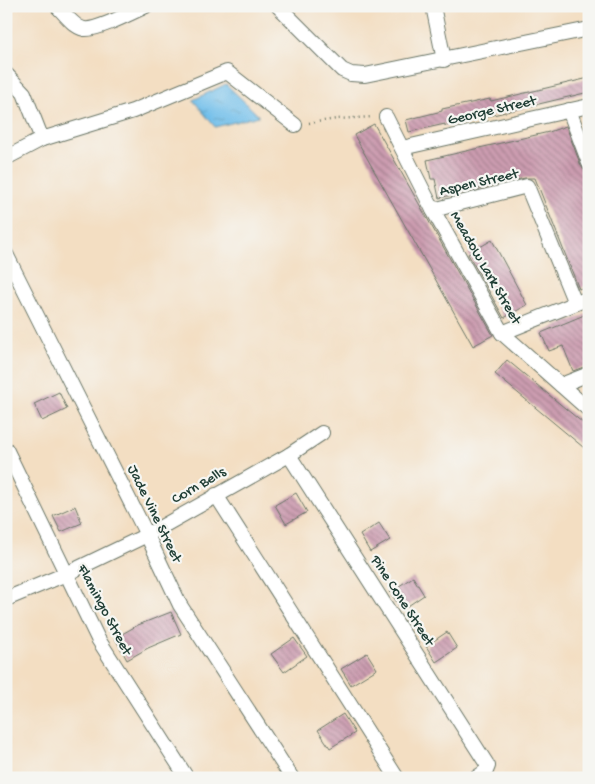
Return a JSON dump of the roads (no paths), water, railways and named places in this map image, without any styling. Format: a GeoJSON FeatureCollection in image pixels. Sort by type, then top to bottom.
{"type":"FeatureCollection","features":[{"type":"Feature","properties":{"kind":"street"},"geometry":{"type":"LineString","coordinates":[[57,6],[74,24],[83,29],[94,28],[146,6]]}},
{"type":"Feature","properties":{"kind":"street"},"geometry":{"type":"LineString","coordinates":[[278,6],[342,70],[351,74],[365,74],[444,60],[589,29]]}},
{"type":"Feature","properties":{"kind":"street"},"geometry":{"type":"LineString","coordinates":[[433,6],[444,60]]}},
{"type":"Feature","properties":{"kind":"street"},"geometry":{"type":"LineString","coordinates":[[6,158],[42,139],[133,111],[227,72],[295,125]]}},
{"type":"Feature","properties":{"kind":"street"},"geometry":{"type":"LineString","coordinates":[[6,74],[24,93],[42,139]]}},
{"type":"Feature","properties":{"kind":"street","name":"George Street"},"geometry":{"type":"LineString","coordinates":[[402,148],[589,106]]}},
{"type":"Feature","properties":{"kind":"street"},"geometry":{"type":"LineString","coordinates":[[569,110],[589,163]]}},
{"type":"Feature","properties":{"kind":"street","name":"Meadow Lark Street"},"geometry":{"type":"LineString","coordinates":[[386,117],[433,210],[502,333],[589,410]]}},
{"type":"Feature","properties":{"kind":"street","name":"Aspen Street"},"geometry":{"type":"LineString","coordinates":[[433,210],[527,186],[575,303]]}},
{"type":"Feature","properties":{"kind":"street","name":"Jade Vine Street"},"geometry":{"type":"LineString","coordinates":[[6,254],[148,535],[180,606],[292,778]]}},
{"type":"Feature","properties":{"kind":"street"},"geometry":{"type":"LineString","coordinates":[[502,333],[589,298]]}},
{"type":"Feature","properties":{"kind":"street"},"geometry":{"type":"LineString","coordinates":[[561,385],[589,374]]}},
{"type":"Feature","properties":{"kind":"street","name":"Corn Bells"},"geometry":{"type":"LineString","coordinates":[[6,598],[66,574],[148,535],[289,455],[322,433]]}},
{"type":"Feature","properties":{"kind":"street","name":"Flamingo Street"},"geometry":{"type":"LineString","coordinates":[[6,449],[98,639],[187,778]]}},
{"type":"Feature","properties":{"kind":"street","name":"Pine Cone Street"},"geometry":{"type":"LineString","coordinates":[[289,455],[488,766],[486,771],[476,778]]}},
{"type":"Feature","properties":{"kind":"street"},"geometry":{"type":"LineString","coordinates":[[216,495],[397,778]]}},
{"type":"Feature","properties":{"kind":"water"},"geometry":{"type":"Polygon","coordinates":[[[226,84],[259,116],[215,127],[193,100],[226,84]]]}}]}
